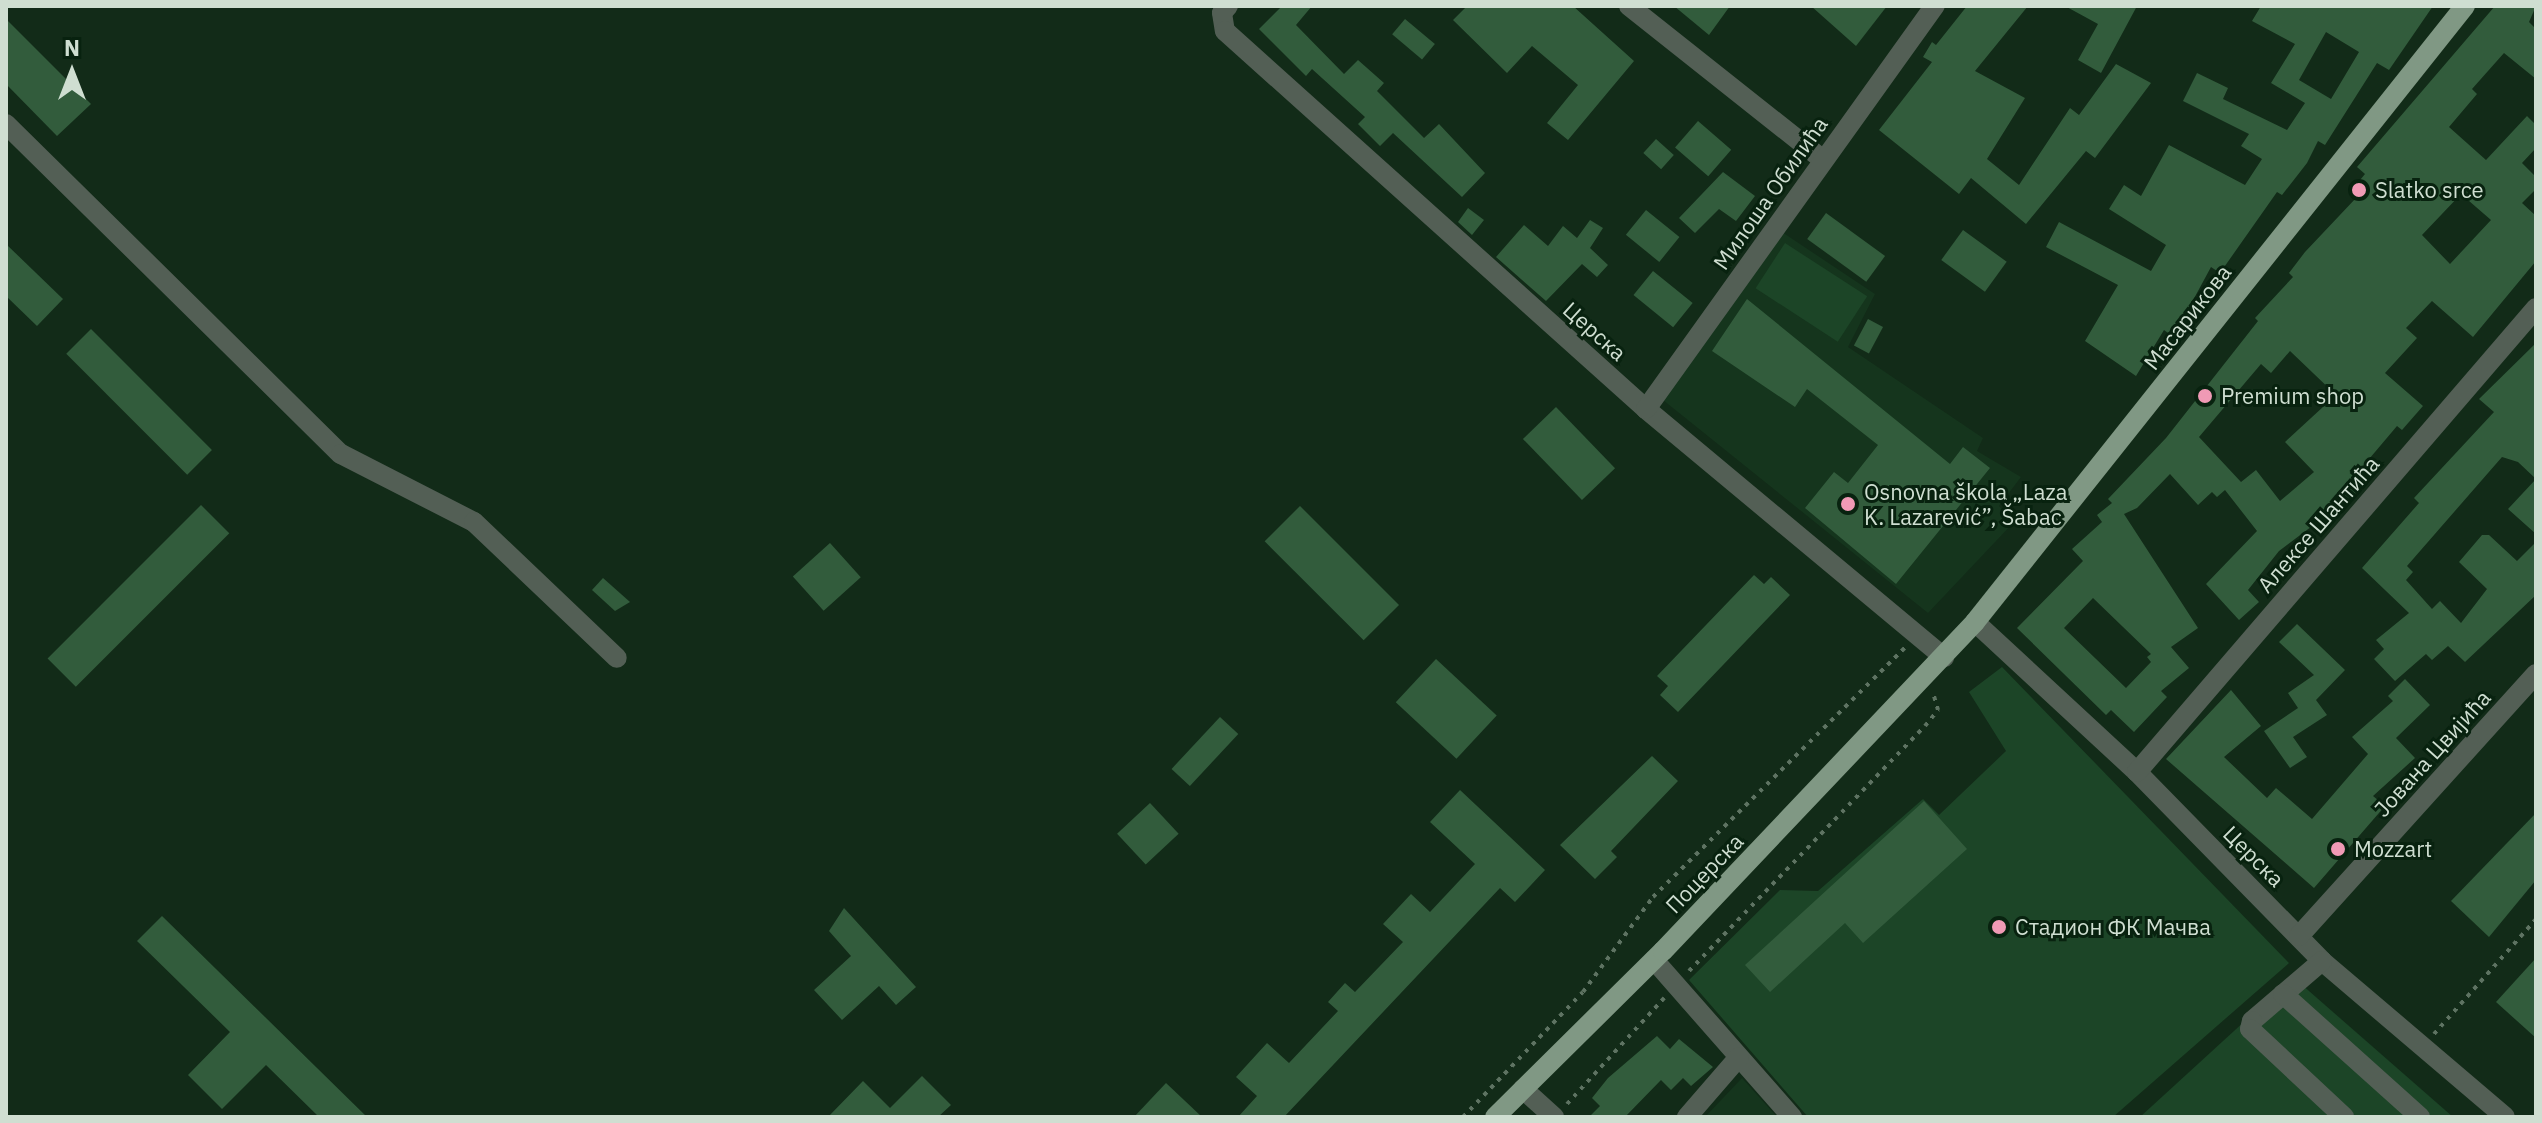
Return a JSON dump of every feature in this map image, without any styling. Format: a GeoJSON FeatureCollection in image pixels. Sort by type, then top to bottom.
{"type":"FeatureCollection","features":[{"type":"Feature","properties":{"kind":"main road","name":"Масарикова"},"geometry":{"type":"LineString","coordinates":[[1944,657],[2465,6]]}},
{"type":"Feature","properties":{"kind":"main road","name":"Поцерска"},"geometry":{"type":"LineString","coordinates":[[1495,1117],[1654,960],[1944,657]]}},
{"type":"Feature","properties":{"kind":"street","name":"Церска"},"geometry":{"type":"LineString","coordinates":[[1228,6],[1222,13],[1225,31],[1646,409],[1944,657]]}},
{"type":"Feature","properties":{"kind":"street"},"geometry":{"type":"LineString","coordinates":[[1629,6],[1822,159]]}},
{"type":"Feature","properties":{"kind":"street","name":"Милоша Обилића"},"geometry":{"type":"LineString","coordinates":[[1646,409],[1822,159],[1935,6]]}},
{"type":"Feature","properties":{"kind":"street"},"geometry":{"type":"LineString","coordinates":[[6,124],[341,454],[474,522],[617,658]]}},
{"type":"Feature","properties":{"kind":"street","name":"Алексе Шантића"},"geometry":{"type":"LineString","coordinates":[[2137,772],[2536,308]]}},
{"type":"Feature","properties":{"kind":"street","name":"Церска"},"geometry":{"type":"LineString","coordinates":[[1975,622],[2137,772],[2322,961],[2505,1117]]}},
{"type":"Feature","properties":{"kind":"street","name":"Јована Цвијића"},"geometry":{"type":"LineString","coordinates":[[2299,936],[2536,674]]}},
{"type":"Feature","properties":{"kind":"street"},"geometry":{"type":"LineString","coordinates":[[1654,960],[1792,1117]]}},
{"type":"Feature","properties":{"kind":"street"},"geometry":{"type":"LineString","coordinates":[[2322,961],[2252,1021],[2250,1029],[2344,1117]]}},
{"type":"Feature","properties":{"kind":"street"},"geometry":{"type":"LineString","coordinates":[[2283,994],[2420,1117]]}},
{"type":"Feature","properties":{"kind":"street"},"geometry":{"type":"LineString","coordinates":[[1687,1117],[1739,1057]]}},
{"type":"Feature","properties":{"kind":"street"},"geometry":{"type":"LineString","coordinates":[[1523,1089],[1557,1114]]}},
{"type":"Feature","properties":{"kind":"path"},"geometry":{"type":"LineString","coordinates":[[1463,1117],[1583,992],[1653,897],[1918,636]]}},
{"type":"Feature","properties":{"kind":"path"},"geometry":{"type":"LineString","coordinates":[[1557,1114],[1676,985],[1925,726],[1938,702],[1920,682]]}},
{"type":"Feature","properties":{"kind":"path"},"geometry":{"type":"LineString","coordinates":[[2423,1047],[2536,919]]}},
{"type":"Feature","properties":{"kind":"shaded area"},"geometry":{"type":"Polygon","coordinates":[[[1779,230],[1875,294],[1848,347],[1983,438],[1977,451],[2021,477],[1999,506],[2014,522],[1928,613],[1663,400],[1779,230]]]}},
{"type":"Feature","properties":{"kind":"shaded area"},"geometry":{"type":"Polygon","coordinates":[[[1785,243],[1867,296],[1838,342],[1756,288],[1785,243]]]}},
{"type":"Feature","properties":{"kind":"shaded area","name":"Стадион ФК Мачва"},"geometry":{"type":"Polygon","coordinates":[[[2002,667],[2289,963],[2113,1117],[1808,1117],[1689,980],[1780,890],[1818,891],[1923,799],[1939,815],[2006,751],[1969,692],[2002,667]]]}},
{"type":"Feature","properties":{"kind":"shaded area"},"geometry":{"type":"Polygon","coordinates":[[[2293,977],[2453,1117],[2140,1117],[2293,977]]]}},
{"type":"Feature","properties":{"kind":"shaded area"},"geometry":{"type":"Polygon","coordinates":[[[1742,1078],[1777,1117],[1705,1117],[1742,1078]]]}},
{"type":"Feature","properties":{"kind":"building"},"geometry":{"type":"Polygon","coordinates":[[[1282,6],[1312,6],[1296,25],[1344,74],[1358,60],[1384,83],[1377,91],[1424,138],[1439,124],[1485,173],[1462,197],[1393,133],[1380,146],[1358,124],[1365,117],[1312,69],[1306,76],[1259,29],[1282,6]]]}},
{"type":"Feature","properties":{"kind":"building"},"geometry":{"type":"Polygon","coordinates":[[[1467,6],[1573,6],[1634,61],[1568,140],[1547,123],[1578,85],[1532,46],[1507,73],[1453,20],[1467,6]]]}},
{"type":"Feature","properties":{"kind":"building"},"geometry":{"type":"Polygon","coordinates":[[[1674,6],[1730,6],[1709,35],[1674,6]]]}},
{"type":"Feature","properties":{"kind":"building"},"geometry":{"type":"Polygon","coordinates":[[[1811,6],[1887,6],[1856,46],[1811,6]]]}},
{"type":"Feature","properties":{"kind":"building"},"geometry":{"type":"Polygon","coordinates":[[[1967,6],[2028,6],[1975,71],[2025,98],[1987,159],[2019,185],[2070,108],[2079,115],[2116,64],[2151,83],[2095,158],[2086,151],[2026,224],[1971,178],[1959,194],[1879,130],[1932,62],[1923,57],[1932,42],[1936,45],[1967,6]]]}},
{"type":"Feature","properties":{"kind":"building"},"geometry":{"type":"Polygon","coordinates":[[[2065,6],[2137,6],[2101,73],[2078,60],[2098,24],[2065,6]]]}},
{"type":"Feature","properties":{"kind":"building"},"geometry":{"type":"Polygon","coordinates":[[[2261,6],[2433,6],[2389,70],[2377,63],[2325,145],[2318,141],[2307,163],[2282,195],[2277,192],[2220,273],[2211,267],[2191,304],[2168,333],[2164,330],[2136,376],[2085,341],[2118,285],[2046,247],[2059,222],[2151,271],[2166,245],[2109,209],[2124,185],[2141,196],[2169,145],[2245,185],[2262,159],[2241,146],[2249,134],[2183,101],[2197,73],[2228,88],[2223,99],[2287,130],[2305,103],[2271,83],[2295,44],[2252,21],[2261,6]],[[2326,32],[2299,80],[2331,99],[2359,52],[2326,32]]]}},
{"type":"Feature","properties":{"kind":"building"},"geometry":{"type":"Polygon","coordinates":[[[2495,6],[2536,6],[2529,22],[2536,29],[2536,79],[2504,53],[2472,89],[2477,94],[2449,127],[2486,160],[2527,116],[2536,125],[2536,148],[2522,163],[2536,177],[2536,189],[2522,203],[2536,216],[2536,261],[2473,337],[2432,301],[2406,328],[2417,338],[2385,373],[2423,406],[2402,430],[2397,426],[2364,465],[2374,474],[2356,493],[2279,551],[2248,590],[2259,602],[2239,620],[2206,584],[2257,531],[2225,490],[2217,497],[2212,492],[2198,505],[2170,474],[2137,508],[2124,514],[2198,628],[2171,647],[2189,668],[2161,691],[2167,697],[2134,732],[2111,710],[2106,715],[2017,628],[2083,561],[2072,549],[2102,522],[2097,515],[2112,503],[2108,499],[2166,438],[2258,321],[2255,318],[2293,277],[2289,273],[2305,252],[2356,198],[2350,192],[2365,174],[2357,167],[2495,6]],[[2461,194],[2422,235],[2450,264],[2491,220],[2461,194]],[[2290,351],[2271,373],[2261,364],[2199,437],[2241,482],[2256,470],[2280,501],[2314,472],[2285,442],[2336,395],[2290,351]],[[2093,598],[2064,628],[2126,688],[2151,662],[2147,657],[2151,654],[2093,598]]]}},
{"type":"Feature","properties":{"kind":"building"},"geometry":{"type":"Polygon","coordinates":[[[6,19],[91,104],[57,136],[6,84],[6,19]]]}},
{"type":"Feature","properties":{"kind":"building"},"geometry":{"type":"Polygon","coordinates":[[[1405,19],[1435,44],[1422,59],[1392,34],[1405,19]]]}},
{"type":"Feature","properties":{"kind":"building"},"geometry":{"type":"Polygon","coordinates":[[[1698,121],[1731,150],[1708,176],[1675,147],[1698,121]]]}},
{"type":"Feature","properties":{"kind":"building"},"geometry":{"type":"Polygon","coordinates":[[[1656,139],[1674,155],[1661,169],[1643,153],[1656,139]]]}},
{"type":"Feature","properties":{"kind":"building"},"geometry":{"type":"Polygon","coordinates":[[[1723,172],[1755,196],[1736,221],[1719,209],[1695,233],[1679,218],[1723,172]]]}},
{"type":"Feature","properties":{"kind":"building"},"geometry":{"type":"Polygon","coordinates":[[[1468,208],[1484,220],[1472,235],[1458,222],[1468,208]]]}},
{"type":"Feature","properties":{"kind":"building"},"geometry":{"type":"Polygon","coordinates":[[[1646,210],[1679,237],[1659,262],[1626,235],[1646,210]]]}},
{"type":"Feature","properties":{"kind":"building"},"geometry":{"type":"Polygon","coordinates":[[[1826,213],[1885,256],[1866,282],[1807,239],[1826,213]]]}},
{"type":"Feature","properties":{"kind":"building"},"geometry":{"type":"Polygon","coordinates":[[[1590,220],[1603,228],[1590,248],[1608,265],[1597,277],[1582,264],[1546,301],[1496,257],[1524,225],[1548,246],[1563,226],[1577,238],[1590,220]]]}},
{"type":"Feature","properties":{"kind":"building"},"geometry":{"type":"Polygon","coordinates":[[[1963,230],[2007,262],[1985,292],[1941,260],[1963,230]]]}},
{"type":"Feature","properties":{"kind":"building"},"geometry":{"type":"Polygon","coordinates":[[[6,244],[63,299],[37,326],[6,296],[6,244]]]}},
{"type":"Feature","properties":{"kind":"building"},"geometry":{"type":"Polygon","coordinates":[[[1653,271],[1693,303],[1673,327],[1633,295],[1653,271]]]}},
{"type":"Feature","properties":{"kind":"building"},"geometry":{"type":"Polygon","coordinates":[[[1747,299],[1950,464],[1963,447],[1990,468],[1896,584],[1805,508],[1834,472],[1848,483],[1878,445],[1807,389],[1795,407],[1712,351],[1747,299]]]}},
{"type":"Feature","properties":{"kind":"building"},"geometry":{"type":"Polygon","coordinates":[[[1868,319],[1883,327],[1869,353],[1854,345],[1868,319]]]}},
{"type":"Feature","properties":{"kind":"building"},"geometry":{"type":"Polygon","coordinates":[[[91,329],[212,450],[187,475],[66,354],[91,329]]]}},
{"type":"Feature","properties":{"kind":"building"},"geometry":{"type":"Polygon","coordinates":[[[2536,343],[2536,479],[2518,462],[2502,457],[2407,566],[2413,572],[2406,580],[2432,609],[2440,601],[2461,623],[2487,589],[2459,562],[2482,535],[2489,535],[2517,561],[2536,542],[2536,595],[2465,662],[2448,646],[2432,660],[2426,654],[2395,681],[2374,659],[2384,649],[2376,640],[2409,613],[2362,568],[2419,503],[2414,498],[2494,412],[2479,399],[2536,343]]]}},
{"type":"Feature","properties":{"kind":"building"},"geometry":{"type":"Polygon","coordinates":[[[1556,407],[1615,468],[1582,500],[1523,439],[1556,407]]]}},
{"type":"Feature","properties":{"kind":"building"},"geometry":{"type":"Polygon","coordinates":[[[2536,479],[2536,534],[2508,509],[2536,479]]]}},
{"type":"Feature","properties":{"kind":"building"},"geometry":{"type":"Polygon","coordinates":[[[201,505],[229,533],[76,687],[48,658],[201,505]]]}},
{"type":"Feature","properties":{"kind":"building"},"geometry":{"type":"Polygon","coordinates":[[[1300,506],[1399,605],[1364,640],[1265,541],[1300,506]]]}},
{"type":"Feature","properties":{"kind":"building"},"geometry":{"type":"Polygon","coordinates":[[[830,543],[861,577],[824,611],[793,576],[830,543]]]}},
{"type":"Feature","properties":{"kind":"building"},"geometry":{"type":"Polygon","coordinates":[[[1754,575],[1764,584],[1771,577],[1790,595],[1678,712],[1660,695],[1668,686],[1657,676],[1754,575]]]}},
{"type":"Feature","properties":{"kind":"building"},"geometry":{"type":"Polygon","coordinates":[[[603,578],[630,602],[615,611],[592,590],[603,578]]]}},
{"type":"Feature","properties":{"kind":"building"},"geometry":{"type":"Polygon","coordinates":[[[2297,624],[2345,670],[2316,700],[2327,715],[2293,737],[2307,757],[2290,768],[2264,731],[2298,708],[2288,693],[2314,675],[2279,642],[2297,624]]]}},
{"type":"Feature","properties":{"kind":"building"},"geometry":{"type":"Polygon","coordinates":[[[1436,659],[1497,716],[1456,759],[1396,702],[1436,659]]]}},
{"type":"Feature","properties":{"kind":"building"},"geometry":{"type":"Polygon","coordinates":[[[2405,679],[2430,705],[2396,738],[2415,758],[2373,796],[2385,806],[2314,888],[2166,759],[2231,690],[2261,726],[2224,757],[2267,798],[2276,788],[2312,819],[2368,754],[2352,737],[2393,701],[2388,696],[2405,679]]]}},
{"type":"Feature","properties":{"kind":"building"},"geometry":{"type":"Polygon","coordinates":[[[1220,717],[1238,734],[1190,786],[1172,769],[1220,717]]]}},
{"type":"Feature","properties":{"kind":"building"},"geometry":{"type":"Polygon","coordinates":[[[1652,756],[1678,781],[1611,851],[1617,857],[1595,879],[1560,845],[1652,756]]]}},
{"type":"Feature","properties":{"kind":"building"},"geometry":{"type":"Polygon","coordinates":[[[1460,790],[1545,870],[1515,902],[1500,888],[1284,1117],[1238,1117],[1257,1096],[1236,1077],[1267,1043],[1289,1063],[1338,1011],[1328,1002],[1345,983],[1355,992],[1403,942],[1383,924],[1411,894],[1430,912],[1475,864],[1430,822],[1460,790]]]}},
{"type":"Feature","properties":{"kind":"building"},"geometry":{"type":"Polygon","coordinates":[[[1924,801],[1967,849],[1863,943],[1845,923],[1770,992],[1745,965],[1924,801]]]}},
{"type":"Feature","properties":{"kind":"building"},"geometry":{"type":"Polygon","coordinates":[[[1150,803],[1179,834],[1146,864],[1117,834],[1150,803]]]}},
{"type":"Feature","properties":{"kind":"building"},"geometry":{"type":"Polygon","coordinates":[[[2536,813],[2536,880],[2489,937],[2451,901],[2536,813]]]}},
{"type":"Feature","properties":{"kind":"building"},"geometry":{"type":"Polygon","coordinates":[[[844,908],[916,987],[896,1005],[879,986],[842,1020],[814,990],[851,956],[829,931],[844,908]]]}},
{"type":"Feature","properties":{"kind":"building"},"geometry":{"type":"Polygon","coordinates":[[[162,916],[367,1117],[319,1117],[266,1065],[222,1109],[188,1075],[230,1032],[137,941],[162,916]]]}},
{"type":"Feature","properties":{"kind":"building"},"geometry":{"type":"Polygon","coordinates":[[[2536,958],[2536,1038],[2496,1002],[2536,958]]]}},
{"type":"Feature","properties":{"kind":"building"},"geometry":{"type":"Polygon","coordinates":[[[1657,1036],[1670,1049],[1679,1039],[1713,1067],[1691,1086],[1683,1078],[1671,1090],[1661,1080],[1625,1117],[1589,1117],[1600,1106],[1592,1098],[1608,1078],[1657,1036]]]}},
{"type":"Feature","properties":{"kind":"building"},"geometry":{"type":"Polygon","coordinates":[[[922,1076],[951,1105],[938,1117],[828,1117],[863,1081],[890,1108],[922,1076]]]}},
{"type":"Feature","properties":{"kind":"building"},"geometry":{"type":"Polygon","coordinates":[[[1166,1083],[1202,1117],[1134,1117],[1166,1083]]]}},
{"type":"Feature","properties":{"kind":"place","name":"Slatko srce"},"geometry":{"type":"Point","coordinates":[2359,190]}},
{"type":"Feature","properties":{"kind":"place","name":"Premium shop"},"geometry":{"type":"Point","coordinates":[2205,396]}},
{"type":"Feature","properties":{"kind":"place","name":"Osnovna škola „Laza K. Lazarević”, Šabac"},"geometry":{"type":"Point","coordinates":[1848,504]}},
{"type":"Feature","properties":{"kind":"place","name":"Mozzart"},"geometry":{"type":"Point","coordinates":[2338,849]}},
{"type":"Feature","properties":{"kind":"place","name":"Стадион ФК Мачва"},"geometry":{"type":"Point","coordinates":[1999,927]}}]}
